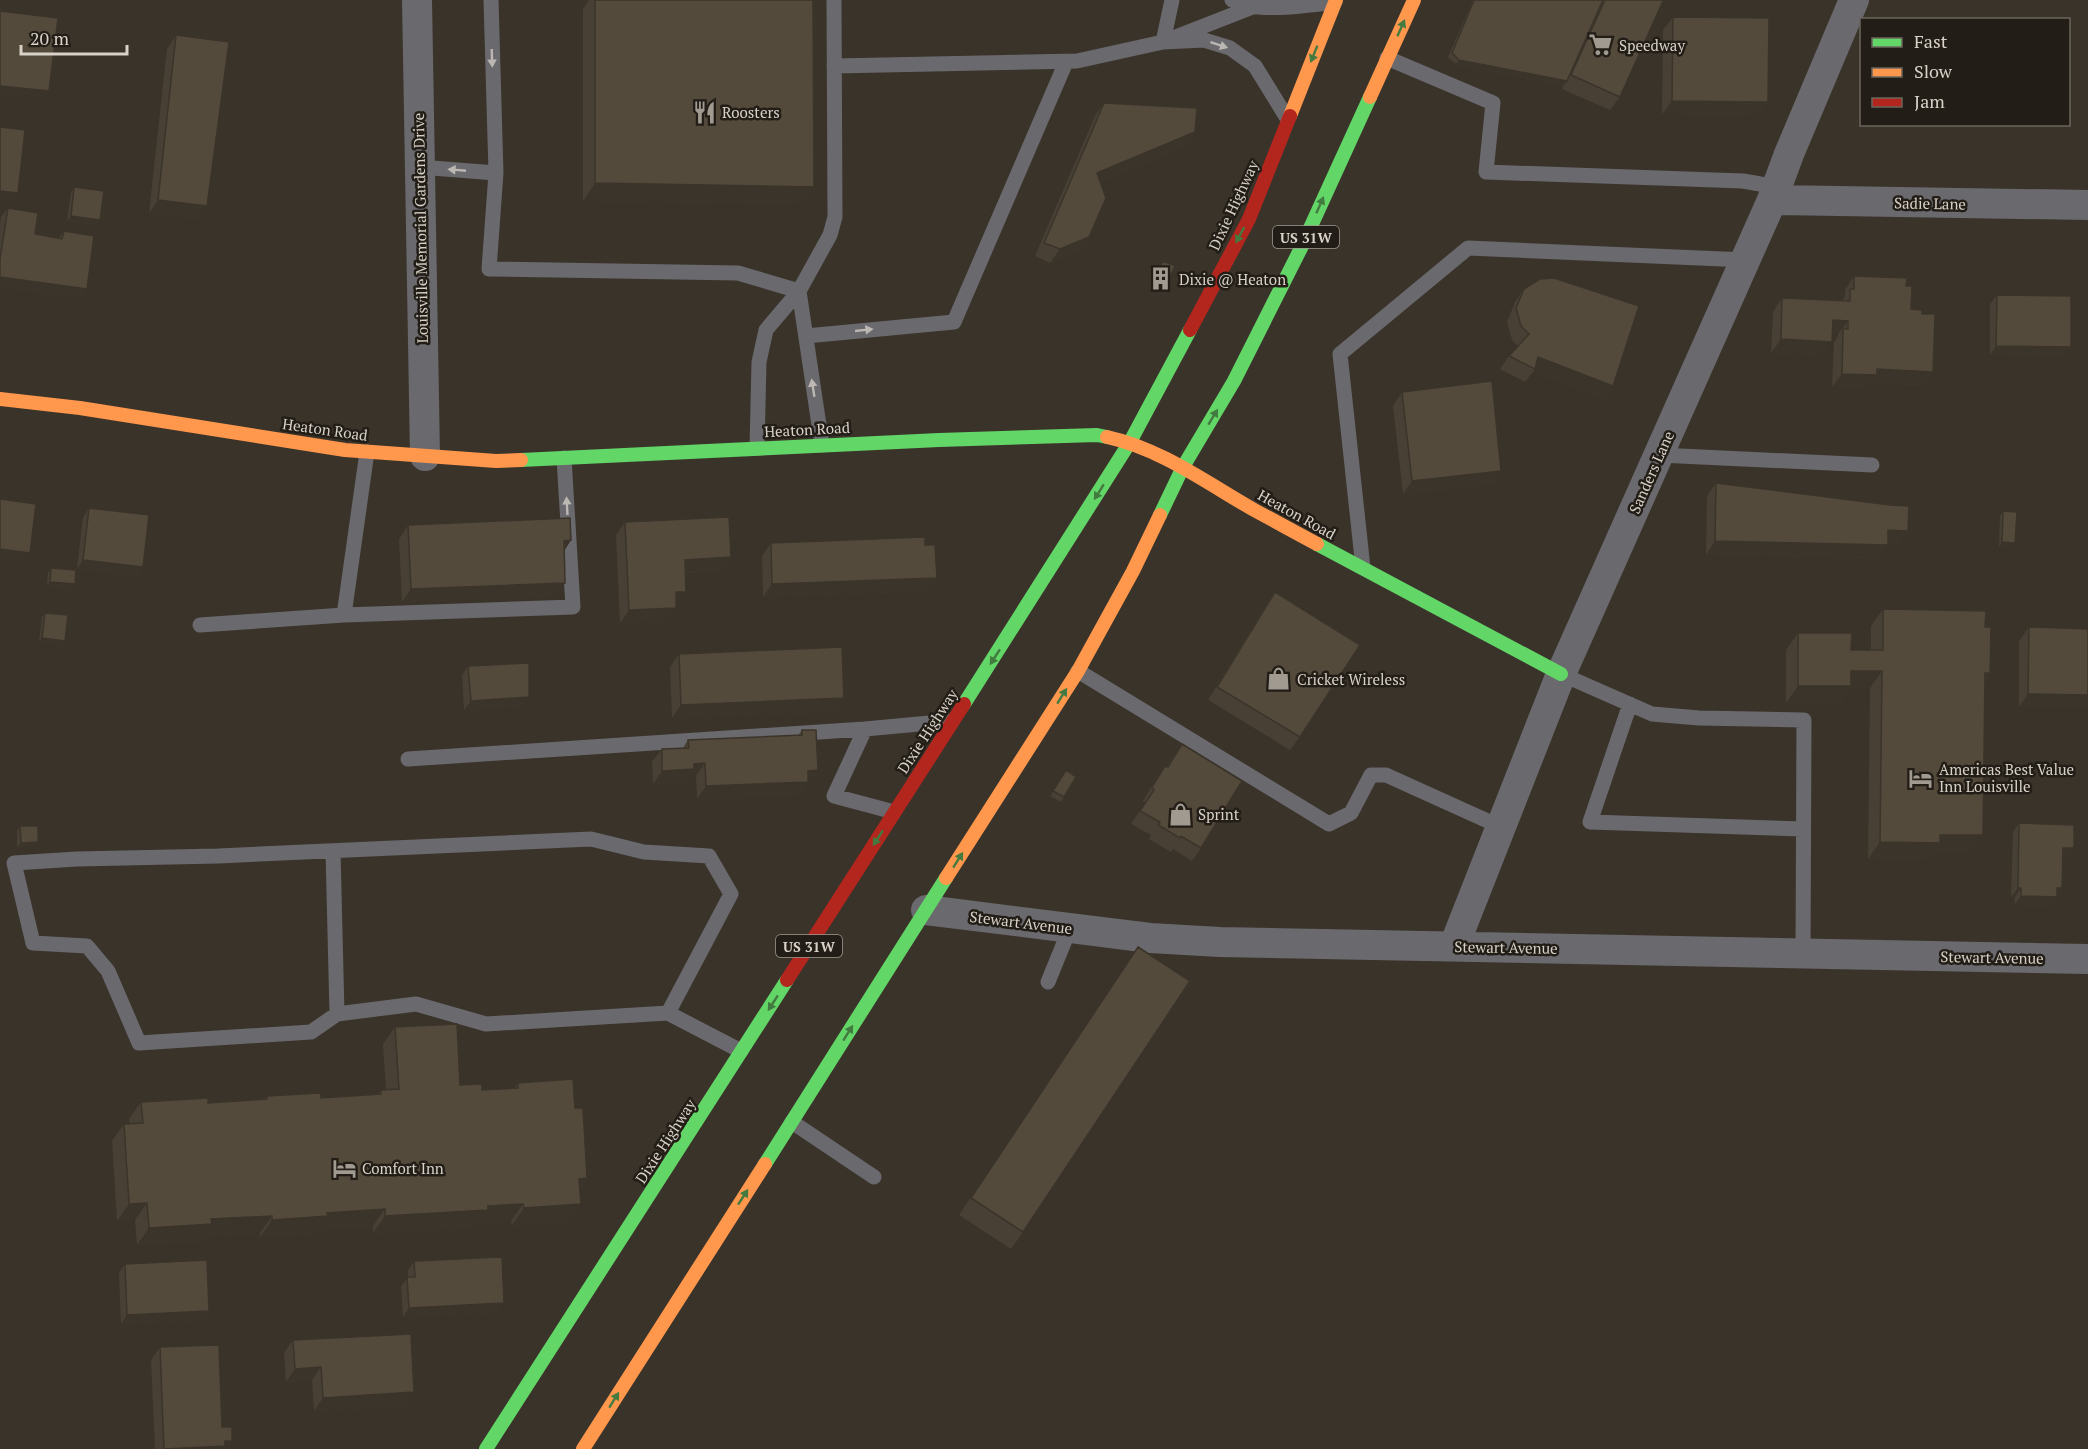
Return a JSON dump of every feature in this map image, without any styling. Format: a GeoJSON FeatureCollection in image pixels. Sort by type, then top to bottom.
{"type":"FeatureCollection","features":[{"type":"Feature","properties":{"kind":"main road","name":"US 31W"},"geometry":{"type":"LineString","coordinates":[[583,1449],[1078,670],[1133,572],[1183,467],[1234,381],[1301,248],[1414,0]]}},
{"type":"Feature","properties":{"kind":"main road","name":"Dixie Highway"},"geometry":{"type":"LineString","coordinates":[[486,1449],[1130,442],[1249,219],[1336,1]]}},
{"type":"Feature","properties":{"kind":"main road","name":"Heaton Road"},"geometry":{"type":"LineString","coordinates":[[0,399],[80,408],[367,452],[496,461],[822,445],[1097,435],[1130,442],[1183,467],[1256,511],[1561,674]]}},
{"type":"Feature","properties":{"kind":"street","name":"Louisville Memorial Gardens Drive"},"geometry":{"type":"LineString","coordinates":[[417,0],[425,456]]}},
{"type":"Feature","properties":{"kind":"street","name":"Sanders Lane"},"geometry":{"type":"LineString","coordinates":[[1454,946],[1561,674],[1775,194],[1854,0]]}},
{"type":"Feature","properties":{"kind":"street","name":"Sadie Lane"},"geometry":{"type":"LineString","coordinates":[[1775,194],[2088,205]]}},
{"type":"Feature","properties":{"kind":"street","name":"Stewart Avenue"},"geometry":{"type":"LineString","coordinates":[[926,909],[1150,938],[1220,942],[2088,959]]}},
{"type":"Feature","properties":{"kind":"lane"},"geometry":{"type":"LineString","coordinates":[[491,0],[496,173],[489,269],[738,273],[798,291]]}},
{"type":"Feature","properties":{"kind":"lane"},"geometry":{"type":"LineString","coordinates":[[757,448],[759,362],[766,330],[798,291],[830,235],[835,218],[834,0]]}},
{"type":"Feature","properties":{"kind":"lane"},"geometry":{"type":"LineString","coordinates":[[1163,42],[1172,0]]}},
{"type":"Feature","properties":{"kind":"lane"},"geometry":{"type":"LineString","coordinates":[[1232,0],[1255,6],[1285,8],[1336,1]]}},
{"type":"Feature","properties":{"kind":"lane"},"geometry":{"type":"LineString","coordinates":[[834,66],[1077,61],[1163,42],[1255,6]]}},
{"type":"Feature","properties":{"kind":"lane"},"geometry":{"type":"LineString","coordinates":[[1163,42],[1204,40],[1230,48],[1255,66],[1288,120]]}},
{"type":"Feature","properties":{"kind":"lane"},"geometry":{"type":"LineString","coordinates":[[1387,58],[1493,103],[1486,172],[1743,181],[1775,194]]}},
{"type":"Feature","properties":{"kind":"lane"},"geometry":{"type":"LineString","coordinates":[[806,336],[954,321],[1066,62]]}},
{"type":"Feature","properties":{"kind":"lane"},"geometry":{"type":"LineString","coordinates":[[419,167],[496,173]]}},
{"type":"Feature","properties":{"kind":"lane"},"geometry":{"type":"LineString","coordinates":[[1363,568],[1340,354],[1468,249],[1746,260]]}},
{"type":"Feature","properties":{"kind":"lane"},"geometry":{"type":"LineString","coordinates":[[798,291],[822,445]]}},
{"type":"Feature","properties":{"kind":"lane"},"geometry":{"type":"LineString","coordinates":[[344,615],[367,452]]}},
{"type":"Feature","properties":{"kind":"lane"},"geometry":{"type":"LineString","coordinates":[[1659,455],[1872,465]]}},
{"type":"Feature","properties":{"kind":"lane"},"geometry":{"type":"LineString","coordinates":[[200,625],[344,615],[573,607],[564,458]]}},
{"type":"Feature","properties":{"kind":"lane"},"geometry":{"type":"LineString","coordinates":[[1078,670],[1329,824],[1351,813],[1371,775],[1386,775],[1501,827]]}},
{"type":"Feature","properties":{"kind":"lane"},"geometry":{"type":"LineString","coordinates":[[1561,674],[1652,714],[1699,718],[1803,720],[1803,954]]}},
{"type":"Feature","properties":{"kind":"lane"},"geometry":{"type":"LineString","coordinates":[[1630,704],[1590,822],[1803,829]]}},
{"type":"Feature","properties":{"kind":"lane"},"geometry":{"type":"LineString","coordinates":[[408,759],[865,729],[953,721]]}},
{"type":"Feature","properties":{"kind":"lane"},"geometry":{"type":"LineString","coordinates":[[865,729],[834,795],[894,812]]}},
{"type":"Feature","properties":{"kind":"lane"},"geometry":{"type":"LineString","coordinates":[[668,1013],[731,894],[709,856],[644,852],[591,839],[14,863],[33,943],[87,946],[108,971],[139,1043],[311,1032],[337,1014],[416,1004],[486,1024],[668,1013],[741,1052]]}},
{"type":"Feature","properties":{"kind":"lane"},"geometry":{"type":"LineString","coordinates":[[333,850],[337,1014]]}},
{"type":"Feature","properties":{"kind":"lane"},"geometry":{"type":"LineString","coordinates":[[1048,982],[1070,928]]}},
{"type":"Feature","properties":{"kind":"lane"},"geometry":{"type":"LineString","coordinates":[[792,1122],[874,1177]]}},
{"type":"Feature","properties":{"kind":"building"},"geometry":{"type":"Polygon","coordinates":[[[595,0],[813,0],[814,187],[595,183],[595,0]]]}},
{"type":"Feature","properties":{"kind":"building"},"geometry":{"type":"Polygon","coordinates":[[[1474,0],[1603,0],[1567,81],[1459,60],[1452,53],[1474,0]]]}},
{"type":"Feature","properties":{"kind":"building"},"geometry":{"type":"Polygon","coordinates":[[[1605,0],[1663,1],[1620,97],[1571,75],[1605,0]]]}},
{"type":"Feature","properties":{"kind":"building"},"geometry":{"type":"Polygon","coordinates":[[[0,11],[58,18],[49,91],[0,86],[0,11]]]}},
{"type":"Feature","properties":{"kind":"building"},"geometry":{"type":"Polygon","coordinates":[[[1673,17],[1769,18],[1768,102],[1672,101],[1673,17]]]}},
{"type":"Feature","properties":{"kind":"building"},"geometry":{"type":"Polygon","coordinates":[[[176,35],[229,42],[207,206],[158,200],[176,35]]]}},
{"type":"Feature","properties":{"kind":"building"},"geometry":{"type":"Polygon","coordinates":[[[1104,103],[1197,108],[1195,132],[1097,173],[1106,198],[1089,237],[1060,249],[1044,243],[1104,103]]]}},
{"type":"Feature","properties":{"kind":"building"},"geometry":{"type":"Polygon","coordinates":[[[0,127],[25,130],[18,193],[0,191],[0,127]]]}},
{"type":"Feature","properties":{"kind":"building"},"geometry":{"type":"Polygon","coordinates":[[[74,187],[104,191],[100,220],[71,216],[74,187]]]}},
{"type":"Feature","properties":{"kind":"building"},"geometry":{"type":"Polygon","coordinates":[[[8,208],[38,213],[35,234],[62,239],[64,231],[94,236],[87,289],[0,277],[0,259],[8,208]]]}},
{"type":"Feature","properties":{"kind":"building","name":"Dixie @ Heaton"},"geometry":{"type":"Polygon","coordinates":[[[1163,261],[1175,266],[1164,288],[1153,283],[1163,261]]]}},
{"type":"Feature","properties":{"kind":"building"},"geometry":{"type":"Polygon","coordinates":[[[1854,276],[1907,278],[1906,286],[1912,286],[1911,309],[1922,310],[1922,314],[1935,314],[1933,372],[1877,369],[1877,375],[1842,374],[1843,329],[1848,329],[1848,321],[1833,320],[1832,342],[1781,339],[1782,298],[1850,301],[1850,289],[1854,289],[1854,276]]]}},
{"type":"Feature","properties":{"kind":"building"},"geometry":{"type":"Polygon","coordinates":[[[1554,278],[1639,306],[1613,386],[1538,357],[1535,369],[1509,356],[1529,334],[1521,326],[1516,308],[1524,289],[1540,279],[1554,278]]]}},
{"type":"Feature","properties":{"kind":"building"},"geometry":{"type":"Polygon","coordinates":[[[1997,295],[2071,296],[2071,347],[1996,346],[1997,295]]]}},
{"type":"Feature","properties":{"kind":"building"},"geometry":{"type":"Polygon","coordinates":[[[1492,381],[1501,471],[1412,481],[1402,392],[1492,381]]]}},
{"type":"Feature","properties":{"kind":"building"},"geometry":{"type":"Polygon","coordinates":[[[1716,483],[1909,506],[1908,531],[1888,530],[1888,545],[1715,541],[1716,483]]]}},
{"type":"Feature","properties":{"kind":"building"},"geometry":{"type":"Polygon","coordinates":[[[0,499],[36,504],[30,553],[0,549],[0,499]]]}},
{"type":"Feature","properties":{"kind":"building"},"geometry":{"type":"Polygon","coordinates":[[[89,508],[149,515],[143,567],[83,560],[89,508]]]}},
{"type":"Feature","properties":{"kind":"building"},"geometry":{"type":"Polygon","coordinates":[[[2003,511],[2017,512],[2015,543],[2002,542],[2003,511]]]}},
{"type":"Feature","properties":{"kind":"building"},"geometry":{"type":"Polygon","coordinates":[[[729,517],[731,557],[685,560],[686,592],[676,592],[676,608],[629,610],[625,522],[729,517]]]}},
{"type":"Feature","properties":{"kind":"building"},"geometry":{"type":"Polygon","coordinates":[[[570,518],[571,540],[564,541],[565,583],[411,589],[408,525],[570,518]]]}},
{"type":"Feature","properties":{"kind":"building"},"geometry":{"type":"Polygon","coordinates":[[[925,537],[925,545],[935,545],[937,578],[772,584],[771,543],[925,537]]]}},
{"type":"Feature","properties":{"kind":"building"},"geometry":{"type":"Polygon","coordinates":[[[51,568],[76,570],[75,584],[50,582],[51,568]]]}},
{"type":"Feature","properties":{"kind":"building","name":"Cricket Wireless"},"geometry":{"type":"Polygon","coordinates":[[[1275,592],[1360,645],[1300,737],[1217,687],[1275,592]]]}},
{"type":"Feature","properties":{"kind":"building","name":"Americas Best Value Inn Louisville"},"geometry":{"type":"Polygon","coordinates":[[[1883,609],[1986,611],[1985,627],[1991,627],[1990,673],[1985,673],[1983,835],[1940,835],[1940,843],[1880,842],[1882,671],[1851,671],[1851,686],[1798,686],[1798,633],[1852,633],[1851,650],[1883,650],[1883,609]]]}},
{"type":"Feature","properties":{"kind":"building"},"geometry":{"type":"Polygon","coordinates":[[[45,613],[68,615],[65,641],[42,638],[45,613]]]}},
{"type":"Feature","properties":{"kind":"building"},"geometry":{"type":"Polygon","coordinates":[[[2029,627],[2088,629],[2088,695],[2028,694],[2029,627]]]}},
{"type":"Feature","properties":{"kind":"building"},"geometry":{"type":"Polygon","coordinates":[[[842,647],[844,698],[681,705],[679,654],[842,647]]]}},
{"type":"Feature","properties":{"kind":"building"},"geometry":{"type":"Polygon","coordinates":[[[529,663],[529,697],[471,701],[468,666],[529,663]]]}},
{"type":"Feature","properties":{"kind":"building"},"geometry":{"type":"Polygon","coordinates":[[[802,730],[816,730],[818,770],[808,771],[808,782],[706,786],[705,763],[694,764],[694,769],[662,771],[662,749],[689,748],[688,740],[802,735],[802,730]]]}},
{"type":"Feature","properties":{"kind":"building","name":"Sprint"},"geometry":{"type":"Polygon","coordinates":[[[1182,744],[1242,781],[1201,848],[1158,825],[1160,822],[1140,811],[1154,790],[1152,787],[1165,766],[1168,767],[1182,744]]]}},
{"type":"Feature","properties":{"kind":"building"},"geometry":{"type":"Polygon","coordinates":[[[1066,770],[1076,777],[1064,797],[1053,791],[1066,770]]]}},
{"type":"Feature","properties":{"kind":"building"},"geometry":{"type":"Polygon","coordinates":[[[2019,823],[2074,825],[2074,848],[2063,848],[2062,888],[2057,888],[2057,897],[2021,896],[2021,888],[2018,888],[2019,823]]]}},
{"type":"Feature","properties":{"kind":"building"},"geometry":{"type":"Polygon","coordinates":[[[20,826],[38,826],[38,842],[21,843],[20,826]]]}},
{"type":"Feature","properties":{"kind":"building"},"geometry":{"type":"Polygon","coordinates":[[[1138,947],[1190,981],[1023,1232],[971,1198],[1138,947]]]}},
{"type":"Feature","properties":{"kind":"building","name":"Comfort Inn"},"geometry":{"type":"Polygon","coordinates":[[[457,1024],[460,1085],[482,1084],[482,1090],[518,1088],[518,1083],[573,1079],[575,1108],[583,1108],[587,1178],[579,1179],[581,1204],[524,1208],[523,1204],[488,1206],[488,1210],[385,1216],[385,1209],[272,1220],[272,1216],[211,1219],[212,1224],[149,1228],[147,1203],[129,1204],[124,1124],[143,1123],[141,1102],[208,1098],[208,1103],[321,1093],[321,1098],[381,1094],[381,1090],[399,1089],[395,1027],[457,1024]]]}},
{"type":"Feature","properties":{"kind":"building"},"geometry":{"type":"Polygon","coordinates":[[[502,1257],[504,1303],[409,1308],[407,1277],[415,1277],[414,1261],[502,1257]]]}},
{"type":"Feature","properties":{"kind":"building"},"geometry":{"type":"Polygon","coordinates":[[[207,1260],[209,1311],[127,1315],[125,1264],[207,1260]]]}},
{"type":"Feature","properties":{"kind":"building"},"geometry":{"type":"Polygon","coordinates":[[[411,1334],[414,1392],[323,1398],[321,1367],[295,1369],[293,1340],[411,1334]]]}},
{"type":"Feature","properties":{"kind":"building"},"geometry":{"type":"Polygon","coordinates":[[[219,1345],[222,1427],[232,1427],[232,1441],[225,1441],[225,1446],[164,1449],[160,1347],[219,1345]]]}},
{"type":"Feature","properties":{"kind":"traffic: fast"},"geometry":{"type":"LineString","coordinates":[[1160,515],[1183,467],[1234,381],[1301,248],[1370,97]]}},
{"type":"Feature","properties":{"kind":"traffic: fast"},"geometry":{"type":"LineString","coordinates":[[964,704],[1130,442],[1190,330]]}},
{"type":"Feature","properties":{"kind":"traffic: fast"},"geometry":{"type":"LineString","coordinates":[[521,460],[939,440],[1097,435],[1107,437]]}},
{"type":"Feature","properties":{"kind":"traffic: fast"},"geometry":{"type":"LineString","coordinates":[[1317,544],[1561,674]]}},
{"type":"Feature","properties":{"kind":"traffic: fast"},"geometry":{"type":"LineString","coordinates":[[765,1164],[946,878]]}},
{"type":"Feature","properties":{"kind":"traffic: fast"},"geometry":{"type":"LineString","coordinates":[[486,1449],[787,980]]}},
{"type":"Feature","properties":{"kind":"traffic: slow"},"geometry":{"type":"LineString","coordinates":[[1290,116],[1336,0]]}},
{"type":"Feature","properties":{"kind":"traffic: slow"},"geometry":{"type":"LineString","coordinates":[[1370,97],[1414,0]]}},
{"type":"Feature","properties":{"kind":"traffic: slow"},"geometry":{"type":"LineString","coordinates":[[0,399],[80,408],[345,450],[496,461],[521,460]]}},
{"type":"Feature","properties":{"kind":"traffic: slow"},"geometry":{"type":"LineString","coordinates":[[1107,437],[1166,459],[1317,544]]}},
{"type":"Feature","properties":{"kind":"traffic: slow"},"geometry":{"type":"LineString","coordinates":[[946,878],[1078,671],[1133,571],[1160,515]]}},
{"type":"Feature","properties":{"kind":"traffic: slow"},"geometry":{"type":"LineString","coordinates":[[583,1449],[765,1164]]}},
{"type":"Feature","properties":{"kind":"traffic: jam"},"geometry":{"type":"LineString","coordinates":[[1190,330],[1249,219],[1290,116]]}},
{"type":"Feature","properties":{"kind":"traffic: jam"},"geometry":{"type":"LineString","coordinates":[[787,980],[964,704]]}},
{"type":"Feature","properties":{"kind":"place","name":"Speedway"},"geometry":{"type":"Point","coordinates":[1601,45]}},
{"type":"Feature","properties":{"kind":"place","name":"Roosters"},"geometry":{"type":"Point","coordinates":[704,112]}},
{"type":"Feature","properties":{"kind":"place","name":"Dixie @ Heaton"},"geometry":{"type":"Point","coordinates":[1161,279]}},
{"type":"Feature","properties":{"kind":"place","name":"Cricket Wireless"},"geometry":{"type":"Point","coordinates":[1279,679]}},
{"type":"Feature","properties":{"kind":"place","name":"Americas Best Value Inn Louisville"},"geometry":{"type":"Point","coordinates":[1921,778]}},
{"type":"Feature","properties":{"kind":"place","name":"Sprint"},"geometry":{"type":"Point","coordinates":[1180,814]}},
{"type":"Feature","properties":{"kind":"place","name":"Comfort Inn"},"geometry":{"type":"Point","coordinates":[344,1168]}}]}
